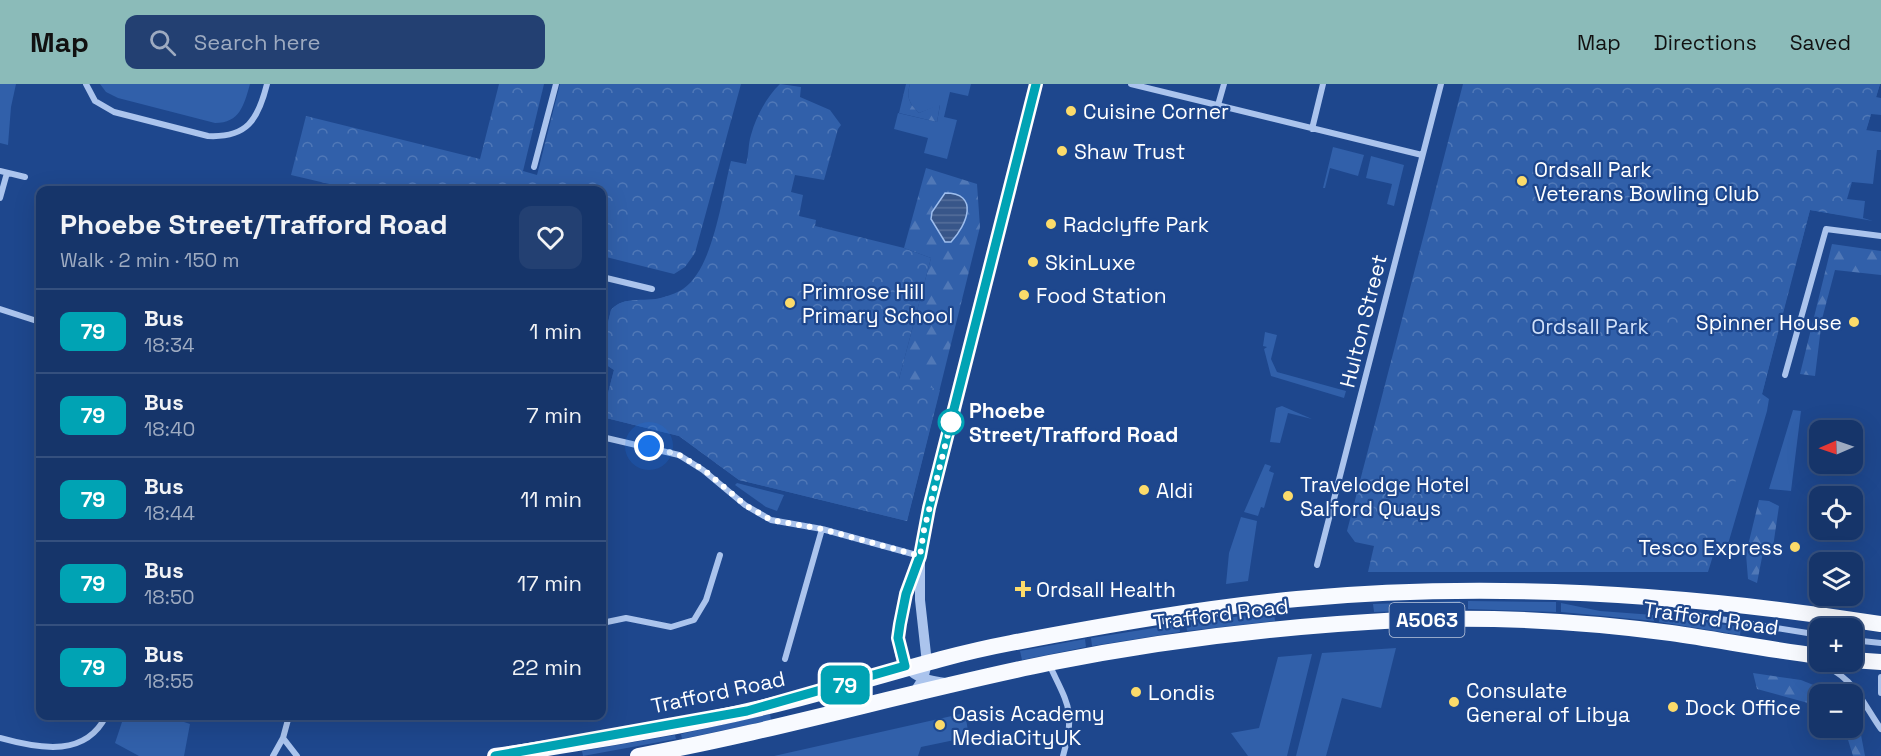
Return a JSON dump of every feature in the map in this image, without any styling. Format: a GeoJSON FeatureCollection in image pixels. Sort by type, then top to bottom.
{"type":"FeatureCollection","features":[{"type":"Feature","properties":{"kind":"highway","name":"Trafford Road"},"geometry":{"type":"LineString","coordinates":[[495,756],[747,711],[905,666],[927,663],[1013,642],[1295,599],[1485,592],[1662,597],[1881,624]]}},
{"type":"Feature","properties":{"kind":"highway","name":"Trafford Road"},"geometry":{"type":"LineString","coordinates":[[638,756],[741,737],[918,686],[951,684],[1049,663],[1158,645],[1315,626],[1446,619],[1555,621],[1670,633],[1809,655]]}},
{"type":"Feature","properties":{"kind":"highway"},"geometry":{"type":"LineString","coordinates":[[1863,661],[1881,662]]}},
{"type":"Feature","properties":{"kind":"street"},"geometry":{"type":"LineString","coordinates":[[86,84],[95,101],[114,112],[207,136],[221,137],[231,136],[247,127],[257,113],[267,84]]}},
{"type":"Feature","properties":{"kind":"street"},"geometry":{"type":"LineString","coordinates":[[534,167],[556,84]]}},
{"type":"Feature","properties":{"kind":"street"},"geometry":{"type":"LineString","coordinates":[[918,686],[905,666],[898,638],[906,594],[920,556],[927,519],[1036,84]]}},
{"type":"Feature","properties":{"kind":"street"},"geometry":{"type":"LineString","coordinates":[[1131,84],[1422,155]]}},
{"type":"Feature","properties":{"kind":"street"},"geometry":{"type":"LineString","coordinates":[[1218,105],[1224,84]]}},
{"type":"Feature","properties":{"kind":"street"},"geometry":{"type":"LineString","coordinates":[[1312,129],[1323,84]]}},
{"type":"Feature","properties":{"kind":"street","name":"Hulton Street"},"geometry":{"type":"LineString","coordinates":[[1317,565],[1441,84]]}},
{"type":"Feature","properties":{"kind":"street"},"geometry":{"type":"LineString","coordinates":[[0,198],[3,172],[25,177]]}},
{"type":"Feature","properties":{"kind":"street"},"geometry":{"type":"LineString","coordinates":[[1785,375],[1826,229],[1881,236]]}},
{"type":"Feature","properties":{"kind":"street"},"geometry":{"type":"LineString","coordinates":[[606,278],[652,289]]}},
{"type":"Feature","properties":{"kind":"street"},"geometry":{"type":"LineString","coordinates":[[0,309],[36,321]]}},
{"type":"Feature","properties":{"kind":"street"},"geometry":{"type":"LineString","coordinates":[[606,438],[679,455],[704,470],[745,505],[771,520],[822,529],[920,556]]}},
{"type":"Feature","properties":{"kind":"street"},"geometry":{"type":"LineString","coordinates":[[784,659],[822,529]]}},
{"type":"Feature","properties":{"kind":"street"},"geometry":{"type":"LineString","coordinates":[[606,622],[626,618],[671,627],[694,620],[706,600],[720,555]]}},
{"type":"Feature","properties":{"kind":"street"},"geometry":{"type":"LineString","coordinates":[[918,686],[927,663],[920,611],[920,556]]}},
{"type":"Feature","properties":{"kind":"street","name":"Trafford Road"},"geometry":{"type":"LineString","coordinates":[[1662,597],[1689,614],[1809,633]]}},
{"type":"Feature","properties":{"kind":"street"},"geometry":{"type":"LineString","coordinates":[[1863,641],[1881,643]]}},
{"type":"Feature","properties":{"kind":"street"},"geometry":{"type":"LineString","coordinates":[[1779,651],[1836,670],[1851,682],[1881,729]]}},
{"type":"Feature","properties":{"kind":"street"},"geometry":{"type":"LineString","coordinates":[[1049,663],[1065,695],[1071,716],[1063,756]]}},
{"type":"Feature","properties":{"kind":"street"},"geometry":{"type":"LineString","coordinates":[[1881,677],[1881,693]]}},
{"type":"Feature","properties":{"kind":"street"},"geometry":{"type":"LineString","coordinates":[[0,738],[49,751],[69,753],[87,745],[98,734],[104,720]]}},
{"type":"Feature","properties":{"kind":"street"},"geometry":{"type":"LineString","coordinates":[[273,756],[284,738],[288,720]]}},
{"type":"Feature","properties":{"kind":"street"},"geometry":{"type":"LineString","coordinates":[[284,738],[297,756]]}},
{"type":"Feature","properties":{"kind":"green space"},"geometry":{"type":"Polygon","coordinates":[[[0,84],[16,84],[11,107],[8,145],[0,143],[0,84]]]}},
{"type":"Feature","properties":{"kind":"green space"},"geometry":{"type":"Polygon","coordinates":[[[100,84],[250,84],[240,111],[230,120],[215,123],[118,98],[106,92],[100,84]]]}},
{"type":"Feature","properties":{"kind":"green space"},"geometry":{"type":"Polygon","coordinates":[[[499,84],[544,84],[523,171],[537,175],[560,84],[741,84],[695,253],[685,267],[674,274],[606,257],[606,186],[338,186],[291,175],[306,116],[480,159],[499,84]]]}},
{"type":"Feature","properties":{"kind":"green space","name":"Primrose Hill Primary School"},"geometry":{"type":"Polygon","coordinates":[[[780,84],[801,87],[800,97],[830,110],[841,125],[824,180],[795,175],[791,192],[803,195],[799,216],[816,220],[815,226],[904,248],[931,258],[899,379],[940,390],[907,521],[739,480],[679,436],[606,418],[606,393],[608,393],[614,370],[606,365],[606,331],[611,310],[622,302],[651,301],[671,295],[683,289],[694,279],[702,265],[715,230],[731,161],[746,164],[750,138],[756,121],[762,107],[780,84]]]}},
{"type":"Feature","properties":{"kind":"green space"},"geometry":{"type":"Polygon","coordinates":[[[906,84],[910,84],[909,100],[919,113],[940,104],[937,122],[899,113],[906,84]]]}},
{"type":"Feature","properties":{"kind":"green space"},"geometry":{"type":"Polygon","coordinates":[[[910,84],[971,84],[968,96],[950,92],[944,117],[957,120],[947,159],[924,153],[928,138],[894,129],[898,113],[937,122],[940,105],[919,113],[909,100],[910,84]]]}},
{"type":"Feature","properties":{"kind":"green space","name":"Ordsall Park"},"geometry":{"type":"Polygon","coordinates":[[[1463,84],[1880,84],[1841,215],[1810,210],[1762,394],[1708,572],[1368,572],[1374,546],[1355,542],[1347,531],[1463,84]]]}},
{"type":"Feature","properties":{"kind":"green space"},"geometry":{"type":"Polygon","coordinates":[[[1835,84],[1880,84],[1876,97],[1881,98],[1881,115],[1871,114],[1866,130],[1881,132],[1881,150],[1877,150],[1873,184],[1852,182],[1847,199],[1865,201],[1863,218],[1873,221],[1810,210],[1798,256],[1835,84]]]}},
{"type":"Feature","properties":{"kind":"green space"},"geometry":{"type":"Polygon","coordinates":[[[1333,147],[1364,155],[1358,176],[1330,168],[1325,188],[1323,188],[1333,147]]]}},
{"type":"Feature","properties":{"kind":"green space"},"geometry":{"type":"Polygon","coordinates":[[[1371,156],[1404,165],[1394,206],[1387,204],[1392,184],[1366,178],[1371,156]]]}},
{"type":"Feature","properties":{"kind":"green space"},"geometry":{"type":"Polygon","coordinates":[[[926,168],[977,184],[980,227],[907,521],[739,480],[679,436],[606,418],[606,393],[608,393],[614,370],[606,365],[606,331],[611,310],[623,302],[667,296],[899,379],[931,258],[904,248],[926,168]]]}},
{"type":"Feature","properties":{"kind":"green space"},"geometry":{"type":"Polygon","coordinates":[[[1832,244],[1881,251],[1881,275],[1835,270],[1822,319],[1815,376],[1800,374],[1832,244]]]}},
{"type":"Feature","properties":{"kind":"green space"},"geometry":{"type":"Polygon","coordinates":[[[1794,269],[1762,394],[1769,399],[1767,411],[1726,551],[1710,549],[1794,269]]]}},
{"type":"Feature","properties":{"kind":"green space"},"geometry":{"type":"Polygon","coordinates":[[[1265,332],[1277,335],[1271,359],[1277,372],[1346,391],[1344,398],[1271,376],[1264,349],[1267,347],[1263,346],[1265,332]]]}},
{"type":"Feature","properties":{"kind":"green space"},"geometry":{"type":"Polygon","coordinates":[[[1282,406],[1312,419],[1288,413],[1280,443],[1270,442],[1276,408],[1282,406]]]}},
{"type":"Feature","properties":{"kind":"green space"},"geometry":{"type":"Polygon","coordinates":[[[1793,410],[1801,411],[1791,491],[1769,489],[1793,410]]]}},
{"type":"Feature","properties":{"kind":"green space"},"geometry":{"type":"Polygon","coordinates":[[[1265,464],[1271,466],[1269,471],[1274,473],[1264,508],[1261,507],[1258,516],[1244,512],[1265,464]]]}},
{"type":"Feature","properties":{"kind":"green space"},"geometry":{"type":"Polygon","coordinates":[[[737,483],[784,495],[777,511],[766,507],[735,485],[737,483]]]}},
{"type":"Feature","properties":{"kind":"green space"},"geometry":{"type":"Polygon","coordinates":[[[1759,500],[1769,501],[1779,506],[1773,547],[1764,547],[1757,583],[1748,579],[1746,554],[1759,500]]]}},
{"type":"Feature","properties":{"kind":"green space"},"geometry":{"type":"Polygon","coordinates":[[[1241,517],[1257,521],[1248,581],[1226,584],[1229,553],[1241,517]]]}},
{"type":"Feature","properties":{"kind":"green space"},"geometry":{"type":"Polygon","coordinates":[[[1460,601],[1461,609],[1374,612],[1373,604],[1460,601]]]}},
{"type":"Feature","properties":{"kind":"green space"},"geometry":{"type":"Polygon","coordinates":[[[1468,601],[1556,602],[1556,612],[1468,609],[1468,601]]]}},
{"type":"Feature","properties":{"kind":"green space"},"geometry":{"type":"Polygon","coordinates":[[[1561,603],[1600,611],[1654,615],[1654,621],[1561,612],[1561,603]]]}},
{"type":"Feature","properties":{"kind":"green space"},"geometry":{"type":"Polygon","coordinates":[[[1274,612],[1275,621],[1187,631],[1186,623],[1274,612]]]}},
{"type":"Feature","properties":{"kind":"green space"},"geometry":{"type":"Polygon","coordinates":[[[1660,616],[1741,627],[1740,635],[1659,622],[1660,616]]]}},
{"type":"Feature","properties":{"kind":"green space"},"geometry":{"type":"Polygon","coordinates":[[[1179,624],[1180,632],[1092,646],[1091,638],[1179,624]]]}},
{"type":"Feature","properties":{"kind":"green space"},"geometry":{"type":"Polygon","coordinates":[[[1085,639],[1086,647],[1022,660],[1020,651],[1085,639]]]}},
{"type":"Feature","properties":{"kind":"green space"},"geometry":{"type":"Polygon","coordinates":[[[1396,648],[1381,708],[1342,698],[1326,756],[1296,756],[1322,653],[1396,648]]]}},
{"type":"Feature","properties":{"kind":"green space"},"geometry":{"type":"Polygon","coordinates":[[[1312,654],[1287,756],[1248,756],[1231,733],[1259,728],[1278,657],[1312,654]]]}},
{"type":"Feature","properties":{"kind":"green space"},"geometry":{"type":"Polygon","coordinates":[[[1753,673],[1801,680],[1811,684],[1809,684],[1809,703],[1757,689],[1753,673]]]}},
{"type":"Feature","properties":{"kind":"green space","name":"Oasis Academy MediaCityUK"},"geometry":{"type":"Polygon","coordinates":[[[965,713],[969,737],[921,747],[918,756],[774,756],[965,713]]]}},
{"type":"Feature","properties":{"kind":"green space"},"geometry":{"type":"Polygon","coordinates":[[[770,714],[771,720],[682,739],[681,734],[770,714]]]}},
{"type":"Feature","properties":{"kind":"green space"},"geometry":{"type":"Polygon","coordinates":[[[123,720],[185,720],[184,722],[190,724],[184,756],[139,756],[115,743],[123,720]]]}},
{"type":"Feature","properties":{"kind":"green space"},"geometry":{"type":"Polygon","coordinates":[[[675,735],[676,739],[583,756],[582,751],[675,735]]]}},
{"type":"Feature","properties":{"kind":"green space"},"geometry":{"type":"Polygon","coordinates":[[[1847,738],[1862,738],[1865,756],[1853,756],[1847,738]]]}},
{"type":"Feature","properties":{"kind":"shaded area"},"geometry":{"type":"Polygon","coordinates":[[[945,193],[956,194],[963,198],[967,211],[962,227],[951,242],[945,242],[931,219],[932,212],[945,193]]]}},
{"type":"Feature","properties":{"kind":"bus line","name":"79"},"geometry":{"type":"LineString","coordinates":[[495,756],[747,711],[832,689],[905,666],[898,638],[906,594],[920,556],[929,508],[1036,84]]}},
{"type":"Feature","properties":{"kind":"place","name":"Cuisine Corner"},"geometry":{"type":"Point","coordinates":[1071,111]}},
{"type":"Feature","properties":{"kind":"place","name":"Shaw Trust"},"geometry":{"type":"Point","coordinates":[1062,151]}},
{"type":"Feature","properties":{"kind":"place","name":"Ordsall Park Veterans Bowling Club"},"geometry":{"type":"Point","coordinates":[1522,181]}},
{"type":"Feature","properties":{"kind":"place","name":"Radclyffe Park"},"geometry":{"type":"Point","coordinates":[1051,224]}},
{"type":"Feature","properties":{"kind":"place","name":"SkinLuxe"},"geometry":{"type":"Point","coordinates":[1033,262]}},
{"type":"Feature","properties":{"kind":"place","name":"Food Station"},"geometry":{"type":"Point","coordinates":[1024,295]}},
{"type":"Feature","properties":{"kind":"place","name":"Primrose Hill Primary School"},"geometry":{"type":"Point","coordinates":[790,303]}},
{"type":"Feature","properties":{"kind":"place","name":"Spinner House"},"geometry":{"type":"Point","coordinates":[1854,322]}},
{"type":"Feature","properties":{"kind":"place","name":"Phoebe Street/Trafford Road"},"geometry":{"type":"Point","coordinates":[951,422]}},
{"type":"Feature","properties":{"kind":"place","name":"Aldi"},"geometry":{"type":"Point","coordinates":[1144,490]}},
{"type":"Feature","properties":{"kind":"place","name":"Travelodge Hotel Salford Quays"},"geometry":{"type":"Point","coordinates":[1288,496]}},
{"type":"Feature","properties":{"kind":"place","name":"Tesco Express"},"geometry":{"type":"Point","coordinates":[1795,547]}},
{"type":"Feature","properties":{"kind":"place","name":"Ordsall Health"},"geometry":{"type":"Point","coordinates":[1023,589]}},
{"type":"Feature","properties":{"kind":"place","name":"Londis"},"geometry":{"type":"Point","coordinates":[1136,692]}},
{"type":"Feature","properties":{"kind":"place","name":"Consulate General of Libya"},"geometry":{"type":"Point","coordinates":[1454,702]}},
{"type":"Feature","properties":{"kind":"place","name":"Dock Office"},"geometry":{"type":"Point","coordinates":[1673,707]}},
{"type":"Feature","properties":{"kind":"place","name":"Oasis Academy MediaCityUK"},"geometry":{"type":"Point","coordinates":[940,725]}},
{"type":"Feature","properties":{"kind":"route"},"geometry":{"type":"LineString","coordinates":[[649,446],[679,455],[704,470],[745,505],[771,520],[822,529],[920,556],[924,530],[951,422]]}}]}
